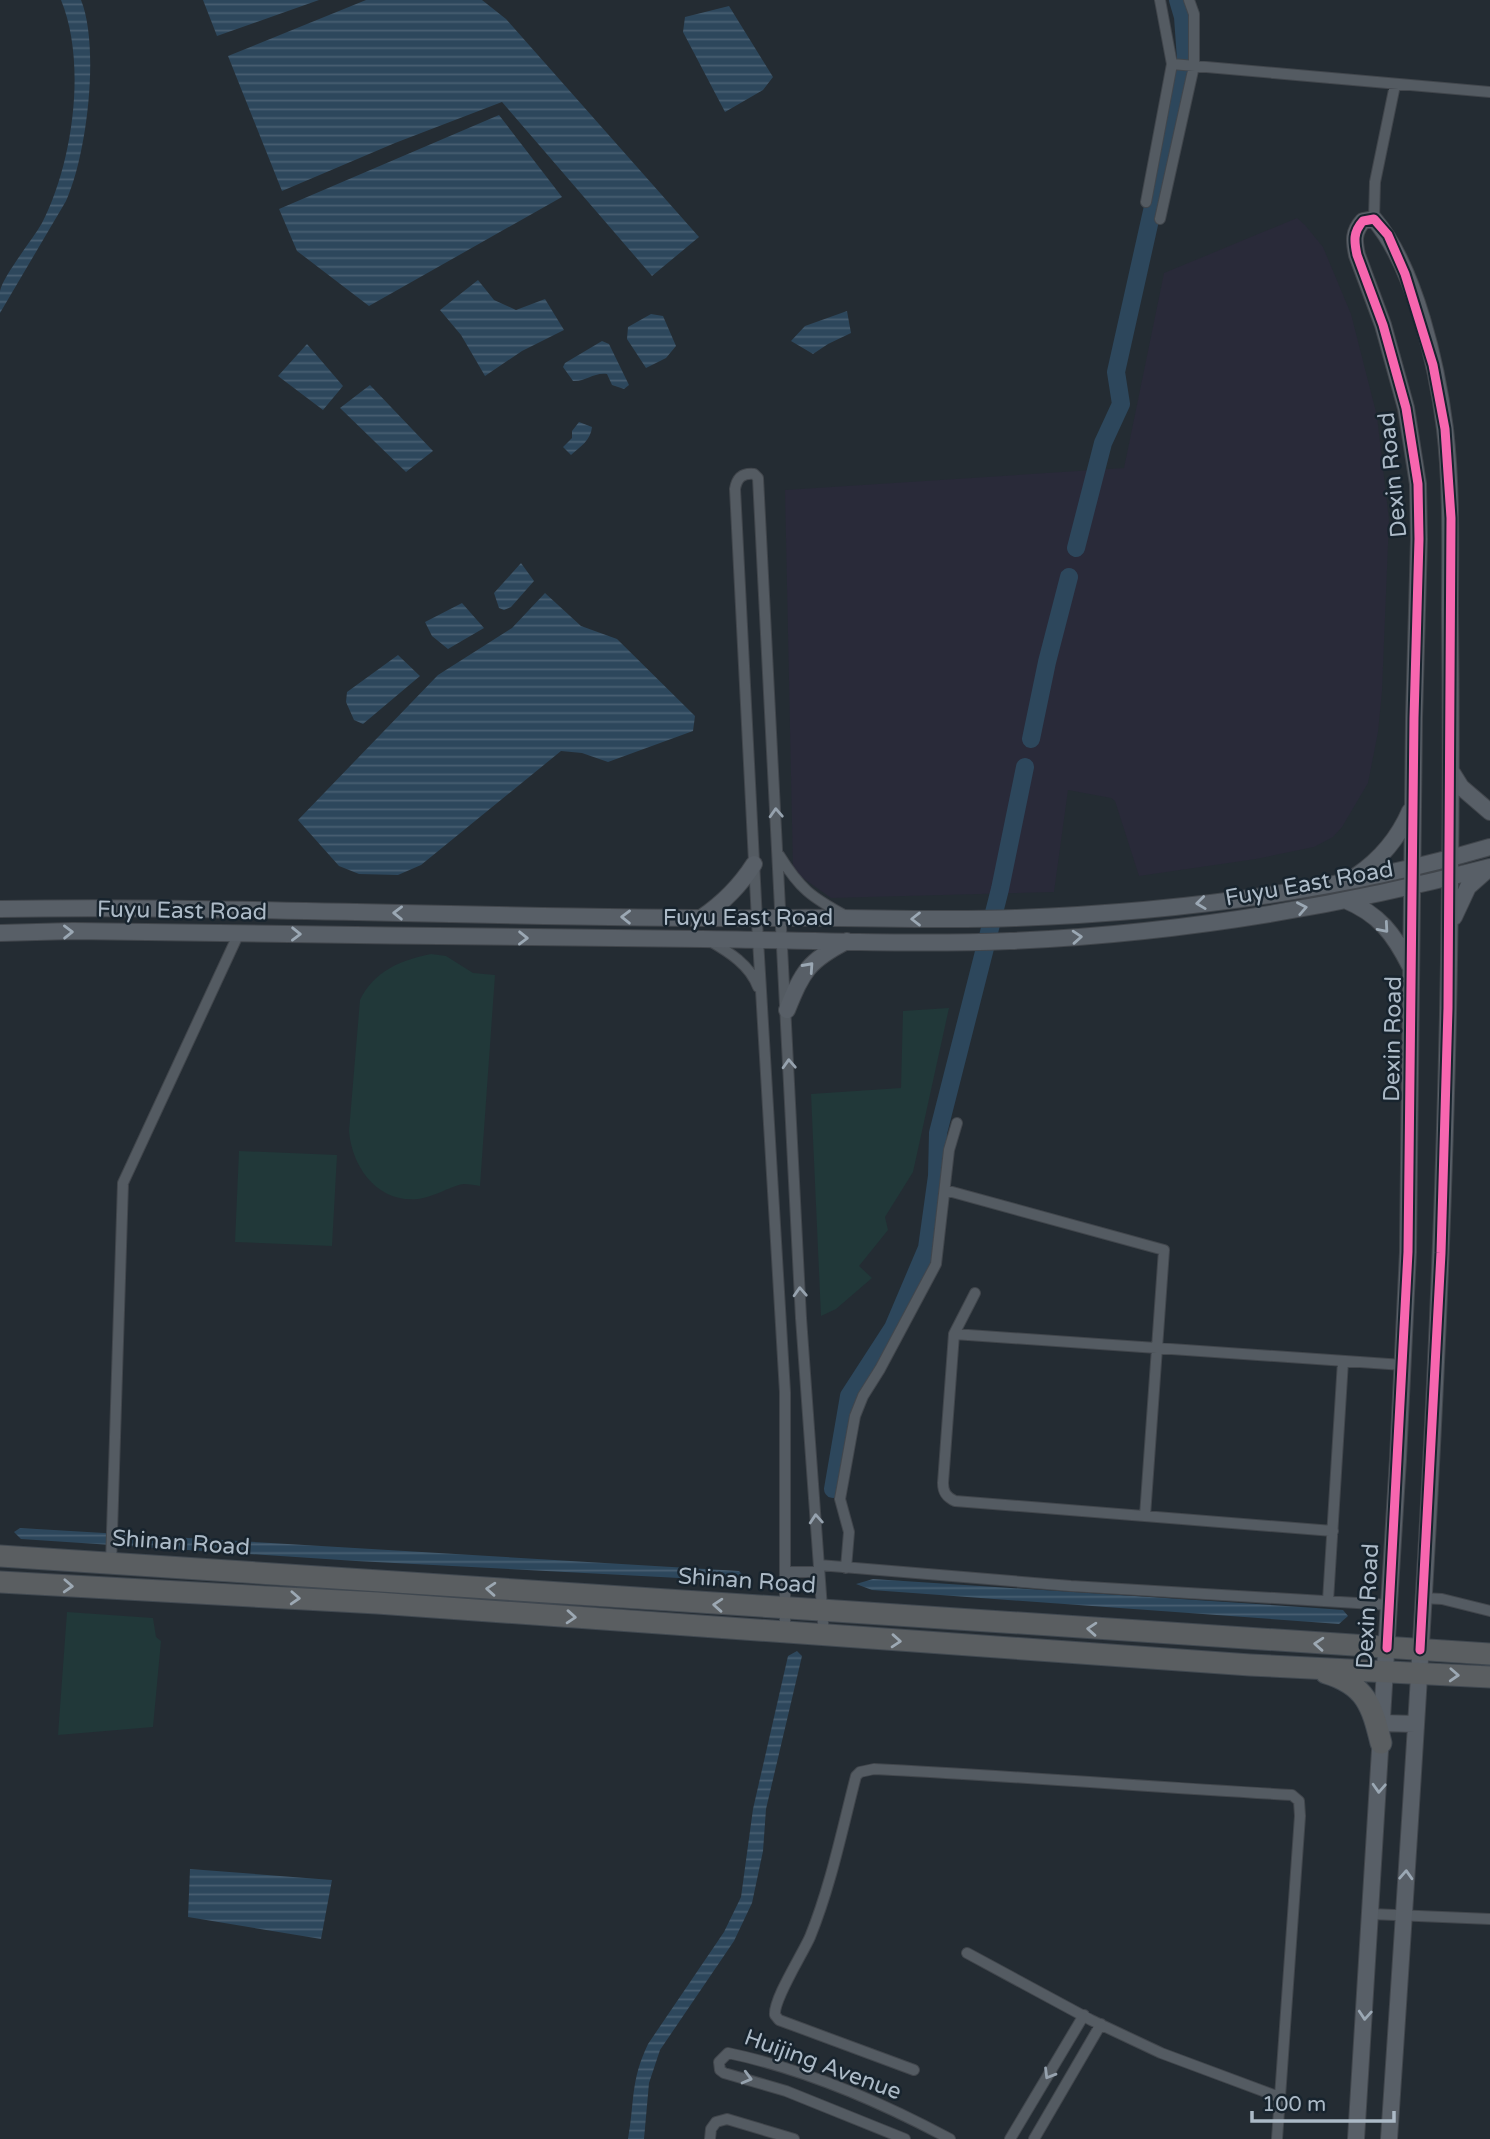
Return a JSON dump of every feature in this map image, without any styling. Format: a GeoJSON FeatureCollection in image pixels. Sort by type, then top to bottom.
{"type":"FeatureCollection","features":[{"type":"Feature","properties":{"kind":"highway","name":"Shinan Road"},"geometry":{"type":"LineString","coordinates":[[0,1556],[111,1556],[749,1607],[1490,1654]]}},
{"type":"Feature","properties":{"kind":"highway"},"geometry":{"type":"LineString","coordinates":[[0,1582],[390,1604],[824,1636],[1490,1677]]}},
{"type":"Feature","properties":{"kind":"highway"},"geometry":{"type":"LineString","coordinates":[[749,1607],[749,1630]]}},
{"type":"Feature","properties":{"kind":"highway"},"geometry":{"type":"LineString","coordinates":[[858,1614],[858,1638]]}},
{"type":"Feature","properties":{"kind":"highway"},"geometry":{"type":"LineString","coordinates":[[1308,1667],[1339,1677],[1363,1694],[1382,1733]]}},
{"type":"Feature","properties":{"kind":"street"},"geometry":{"type":"LineString","coordinates":[[1146,202],[1174,63],[1160,0]]}},
{"type":"Feature","properties":{"kind":"street"},"geometry":{"type":"LineString","coordinates":[[1160,219],[1193,65],[1194,14],[1189,0]]}},
{"type":"Feature","properties":{"kind":"street"},"geometry":{"type":"LineString","coordinates":[[1174,63],[1490,92]]}},
{"type":"Feature","properties":{"kind":"street"},"geometry":{"type":"LineString","coordinates":[[1389,2139],[1420,1650],[1441,1253],[1451,859],[1451,518],[1445,429],[1422,324],[1388,235],[1374,219],[1375,182],[1395,85]]}},
{"type":"Feature","properties":{"kind":"street","name":"Dexin Road"},"geometry":{"type":"LineString","coordinates":[[1356,2139],[1390,1605],[1408,1252],[1419,539],[1418,484],[1409,422],[1396,366],[1354,242],[1355,229],[1363,220],[1374,219]]}},
{"type":"Feature","properties":{"kind":"street"},"geometry":{"type":"LineString","coordinates":[[785,1633],[785,1392],[735,489],[741,475],[749,473],[758,478],[801,1318],[824,1636]]}},
{"type":"Feature","properties":{"kind":"street"},"geometry":{"type":"LineString","coordinates":[[1451,770],[1461,787],[1490,812]]}},
{"type":"Feature","properties":{"kind":"street"},"geometry":{"type":"LineString","coordinates":[[1349,880],[1370,866],[1388,849],[1402,830],[1414,803]]}},
{"type":"Feature","properties":{"kind":"street","name":"Fuyu East Road"},"geometry":{"type":"LineString","coordinates":[[0,909],[184,909],[757,919],[1015,918],[1148,909],[1349,880],[1413,868],[1490,847]]}},
{"type":"Feature","properties":{"kind":"street"},"geometry":{"type":"LineString","coordinates":[[778,853],[794,879],[816,899],[859,919],[866,940]]}},
{"type":"Feature","properties":{"kind":"street"},"geometry":{"type":"LineString","coordinates":[[701,918],[733,892],[754,864]]}},
{"type":"Feature","properties":{"kind":"street"},"geometry":{"type":"LineString","coordinates":[[1449,937],[1456,909],[1468,887],[1490,868]]}},
{"type":"Feature","properties":{"kind":"street","name":"Fuyu East Road"},"geometry":{"type":"LineString","coordinates":[[0,933],[1009,941],[1201,925],[1412,887],[1490,868]]}},
{"type":"Feature","properties":{"kind":"street"},"geometry":{"type":"LineString","coordinates":[[1345,900],[1365,909],[1382,925],[1401,948],[1412,969]]}},
{"type":"Feature","properties":{"kind":"street"},"geometry":{"type":"LineString","coordinates":[[111,1556],[123,1183],[239,933]]}},
{"type":"Feature","properties":{"kind":"street"},"geometry":{"type":"LineString","coordinates":[[708,939],[733,955],[748,970],[761,995]]}},
{"type":"Feature","properties":{"kind":"street"},"geometry":{"type":"LineString","coordinates":[[787,1010],[801,976],[815,960],[849,940]]}},
{"type":"Feature","properties":{"kind":"street"},"geometry":{"type":"LineString","coordinates":[[846,1568],[849,1532],[840,1499],[855,1416],[863,1396],[932,1272],[939,1252],[949,1150],[957,1123]]}},
{"type":"Feature","properties":{"kind":"street"},"geometry":{"type":"LineString","coordinates":[[945,1190],[1164,1250],[1146,1516]]}},
{"type":"Feature","properties":{"kind":"street"},"geometry":{"type":"LineString","coordinates":[[975,1293],[954,1334],[943,1483],[943,1491],[948,1498],[955,1501],[1333,1531]]}},
{"type":"Feature","properties":{"kind":"street"},"geometry":{"type":"LineString","coordinates":[[954,1334],[1403,1365]]}},
{"type":"Feature","properties":{"kind":"street"},"geometry":{"type":"LineString","coordinates":[[1328,1601],[1343,1361]]}},
{"type":"Feature","properties":{"kind":"street"},"geometry":{"type":"LineString","coordinates":[[786,1572],[846,1568],[1071,1586],[1390,1605]]}},
{"type":"Feature","properties":{"kind":"street"},"geometry":{"type":"LineString","coordinates":[[1422,1598],[1490,1611]]}},
{"type":"Feature","properties":{"kind":"street"},"geometry":{"type":"LineString","coordinates":[[1382,1733],[1415,1724]]}},
{"type":"Feature","properties":{"kind":"street"},"geometry":{"type":"LineString","coordinates":[[914,2070],[779,2020],[775,2015],[776,2003],[810,1937],[828,1884],[856,1776],[867,1770],[1050,1778],[1292,1795],[1300,1806],[1300,1828],[1277,2139]]}},
{"type":"Feature","properties":{"kind":"street"},"geometry":{"type":"LineString","coordinates":[[1371,1914],[1490,1920]]}},
{"type":"Feature","properties":{"kind":"street"},"geometry":{"type":"LineString","coordinates":[[967,1954],[1101,2024],[1188,2064],[1279,2097]]}},
{"type":"Feature","properties":{"kind":"street"},"geometry":{"type":"LineString","coordinates":[[1010,2139],[1084,2015]]}},
{"type":"Feature","properties":{"kind":"street"},"geometry":{"type":"LineString","coordinates":[[1034,2139],[1101,2024]]}},
{"type":"Feature","properties":{"kind":"street","name":"Huijing Avenue"},"geometry":{"type":"LineString","coordinates":[[905,2139],[806,2098],[724,2073],[720,2070],[719,2062],[728,2053],[770,2063],[899,2113],[950,2139]]}},
{"type":"Feature","properties":{"kind":"street"},"geometry":{"type":"LineString","coordinates":[[710,2139],[711,2129],[716,2122],[727,2119],[794,2139]]}},
{"type":"Feature","properties":{"kind":"shaded area"},"geometry":{"type":"Polygon","coordinates":[[[61,0],[81,0],[87,20],[90,45],[89,101],[80,157],[66,201],[0,313],[2,284],[42,223],[62,172],[68,143],[75,82],[69,25],[61,0]]]}},
{"type":"Feature","properties":{"kind":"shaded area"},"geometry":{"type":"Polygon","coordinates":[[[203,0],[319,0],[217,36],[203,0]]]}},
{"type":"Feature","properties":{"kind":"shaded area"},"geometry":{"type":"Polygon","coordinates":[[[366,0],[482,0],[506,19],[699,237],[652,276],[502,102],[395,143],[282,191],[228,56],[366,0]]]}},
{"type":"Feature","properties":{"kind":"shaded area"},"geometry":{"type":"Polygon","coordinates":[[[729,6],[773,77],[763,90],[725,112],[683,32],[685,17],[729,6]]]}},
{"type":"Feature","properties":{"kind":"shaded area"},"geometry":{"type":"Polygon","coordinates":[[[499,115],[562,197],[369,306],[297,251],[279,209],[499,115]]]}},
{"type":"Feature","properties":{"kind":"shaded area"},"geometry":{"type":"Polygon","coordinates":[[[1297,218],[1323,247],[1351,314],[1377,416],[1389,520],[1378,732],[1368,783],[1342,827],[1333,837],[1314,847],[1256,859],[1139,876],[1115,801],[1068,790],[1054,892],[831,898],[793,871],[785,490],[1124,468],[1164,273],[1297,218]]]}},
{"type":"Feature","properties":{"kind":"shaded area"},"geometry":{"type":"Polygon","coordinates":[[[478,280],[494,300],[516,310],[545,299],[564,330],[522,351],[485,376],[461,335],[440,310],[478,280]]]}},
{"type":"Feature","properties":{"kind":"shaded area"},"geometry":{"type":"Polygon","coordinates":[[[847,311],[851,333],[813,354],[791,341],[805,326],[847,311]]]}},
{"type":"Feature","properties":{"kind":"shaded area"},"geometry":{"type":"Polygon","coordinates":[[[651,314],[663,316],[676,346],[666,358],[646,368],[627,339],[628,327],[651,314]]]}},
{"type":"Feature","properties":{"kind":"shaded area"},"geometry":{"type":"Polygon","coordinates":[[[602,341],[609,344],[629,385],[624,389],[612,385],[607,374],[573,381],[563,367],[565,363],[602,341]]]}},
{"type":"Feature","properties":{"kind":"shaded area"},"geometry":{"type":"Polygon","coordinates":[[[307,344],[343,386],[323,410],[278,376],[307,344]]]}},
{"type":"Feature","properties":{"kind":"shaded area"},"geometry":{"type":"Polygon","coordinates":[[[370,385],[433,451],[406,472],[340,408],[370,385]]]}},
{"type":"Feature","properties":{"kind":"shaded area"},"geometry":{"type":"Polygon","coordinates":[[[579,422],[592,427],[591,432],[571,455],[563,447],[572,438],[572,431],[579,422]]]}},
{"type":"Feature","properties":{"kind":"shaded area"},"geometry":{"type":"Polygon","coordinates":[[[521,563],[534,581],[511,607],[504,610],[499,608],[494,593],[521,563]]]}},
{"type":"Feature","properties":{"kind":"shaded area"},"geometry":{"type":"Polygon","coordinates":[[[545,593],[581,626],[617,639],[695,716],[693,731],[608,762],[582,753],[561,751],[421,865],[398,875],[359,874],[339,866],[298,820],[438,675],[512,628],[545,593]]]}},
{"type":"Feature","properties":{"kind":"shaded area"},"geometry":{"type":"Polygon","coordinates":[[[462,603],[484,628],[448,649],[432,636],[425,622],[462,603]]]}},
{"type":"Feature","properties":{"kind":"shaded area"},"geometry":{"type":"Polygon","coordinates":[[[398,655],[420,676],[363,724],[354,720],[346,702],[347,692],[398,655]]]}},
{"type":"Feature","properties":{"kind":"shaded area"},"geometry":{"type":"Polygon","coordinates":[[[20,1528],[739,1571],[744,1576],[737,1581],[356,1561],[21,1539],[14,1532],[20,1528]]]}},
{"type":"Feature","properties":{"kind":"shaded area"},"geometry":{"type":"Polygon","coordinates":[[[873,1579],[1343,1610],[1348,1616],[1339,1624],[872,1590],[856,1584],[873,1579]]]}},
{"type":"Feature","properties":{"kind":"shaded area"},"geometry":{"type":"Polygon","coordinates":[[[797,1651],[802,1656],[766,1809],[763,1851],[752,1903],[734,1941],[660,2050],[649,2083],[644,2139],[628,2139],[636,2081],[648,2044],[724,1932],[741,1897],[753,1809],[788,1656],[797,1651]]]}},
{"type":"Feature","properties":{"kind":"shaded area"},"geometry":{"type":"Polygon","coordinates":[[[190,1869],[332,1880],[321,1939],[188,1917],[190,1869]]]}},
{"type":"Feature","properties":{"kind":"green space"},"geometry":{"type":"Polygon","coordinates":[[[431,954],[446,956],[473,973],[495,975],[480,1186],[464,1184],[424,1198],[403,1199],[379,1189],[369,1180],[355,1157],[351,1144],[349,1131],[360,1000],[373,981],[390,968],[431,954]]]}},
{"type":"Feature","properties":{"kind":"green space"},"geometry":{"type":"Polygon","coordinates":[[[949,1008],[913,1172],[885,1217],[888,1230],[859,1266],[872,1278],[836,1309],[821,1316],[811,1094],[901,1088],[903,1011],[949,1008]]]}},
{"type":"Feature","properties":{"kind":"green space"},"geometry":{"type":"Polygon","coordinates":[[[239,1151],[337,1155],[332,1246],[235,1242],[239,1151]]]}},
{"type":"Feature","properties":{"kind":"green space"},"geometry":{"type":"Polygon","coordinates":[[[67,1612],[153,1618],[156,1637],[161,1641],[153,1727],[58,1735],[67,1612]]]}},
{"type":"Feature","properties":{"kind":"waterway"},"geometry":{"type":"LineString","coordinates":[[1076,548],[1103,443],[1121,404],[1116,372],[1186,59],[1183,17],[1178,0]]}},
{"type":"Feature","properties":{"kind":"waterway"},"geometry":{"type":"LineString","coordinates":[[1031,739],[1069,577]]}},
{"type":"Feature","properties":{"kind":"waterway"},"geometry":{"type":"LineString","coordinates":[[833,1489],[849,1396],[893,1328],[927,1248],[937,1176],[938,1133],[1000,889],[1025,767]]}},
{"type":"Feature","properties":{"kind":"cycle path"},"geometry":{"type":"LineString","coordinates":[[1387,1648],[1408,1252],[1414,718],[1419,539],[1418,484],[1406,408],[1383,325],[1355,245],[1360,225],[1363,221],[1374,219],[1388,235],[1405,274],[1433,365],[1445,429],[1451,518],[1448,1008],[1441,1253],[1420,1650]]}}]}
